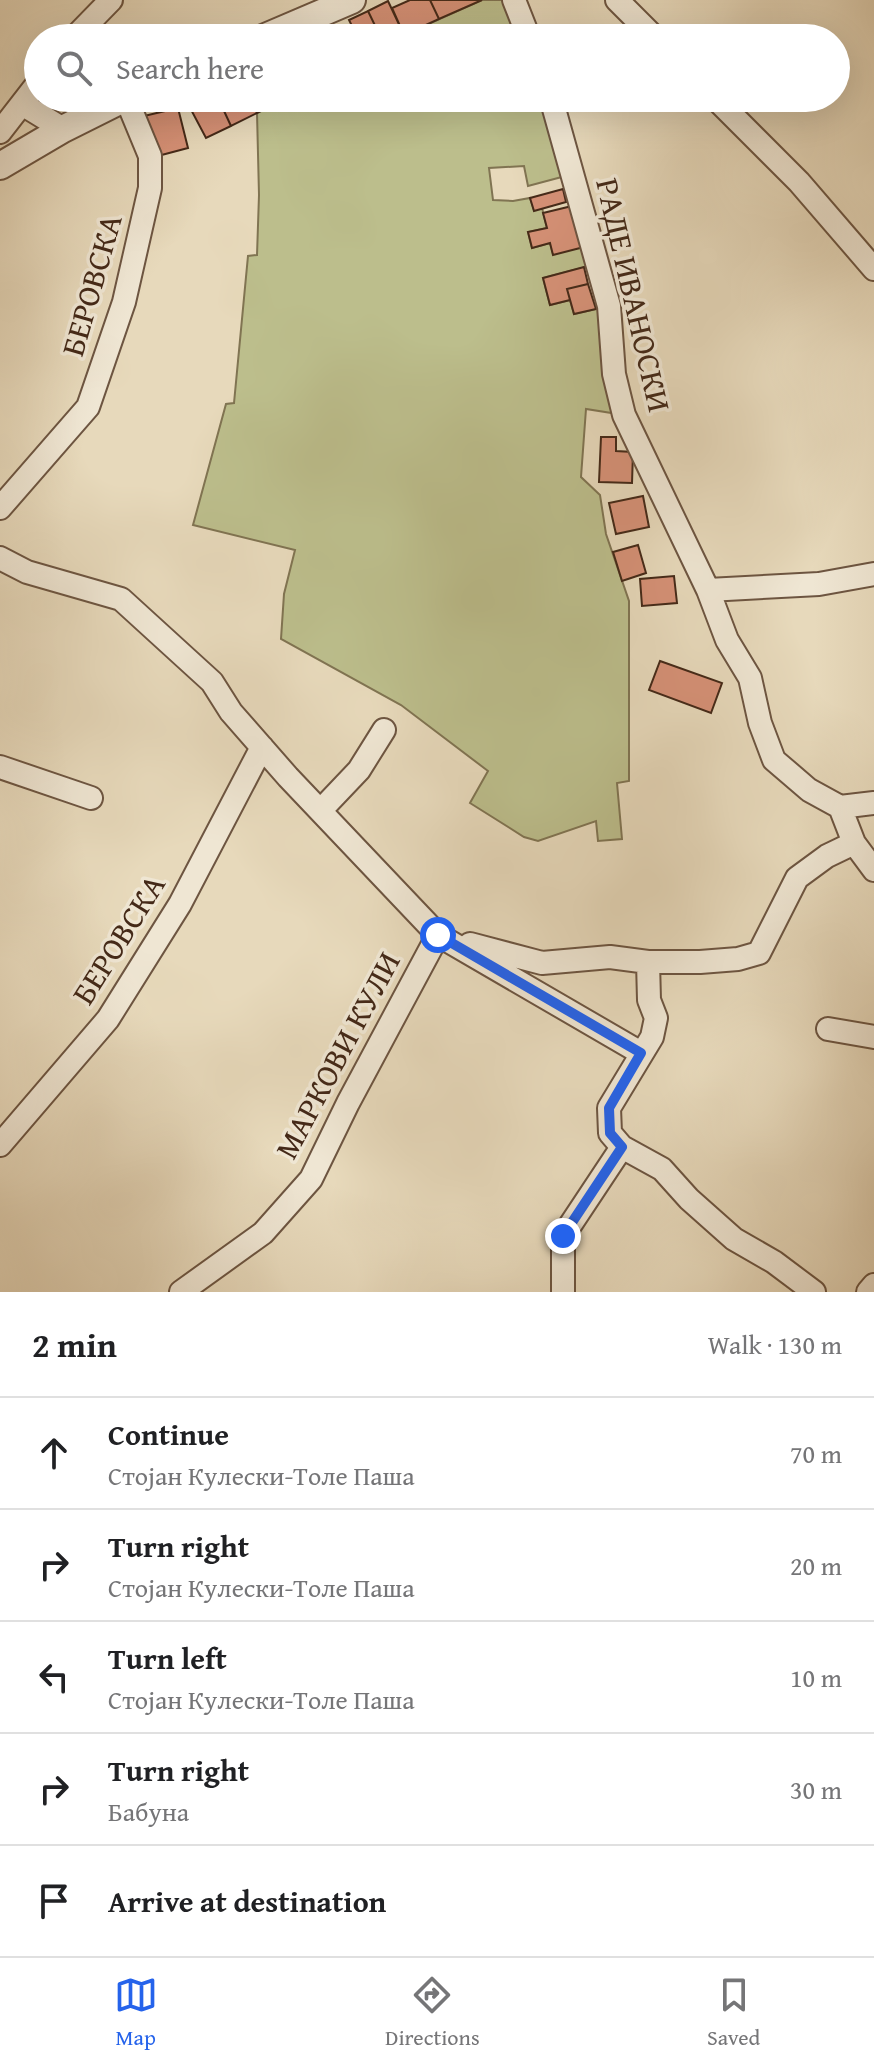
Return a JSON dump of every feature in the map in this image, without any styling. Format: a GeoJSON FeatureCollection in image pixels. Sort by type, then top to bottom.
{"type":"FeatureCollection","features":[{"type":"Feature","properties":{"kind":"street"},"geometry":{"type":"LineString","coordinates":[[88,24],[111,0]]}},
{"type":"Feature","properties":{"kind":"street"},"geometry":{"type":"LineString","coordinates":[[296,24],[352,0]]}},
{"type":"Feature","properties":{"kind":"street"},"geometry":{"type":"LineString","coordinates":[[514,0],[523,24]]}},
{"type":"Feature","properties":{"kind":"street"},"geometry":{"type":"LineString","coordinates":[[617,0],[641,24]]}},
{"type":"Feature","properties":{"kind":"street"},"geometry":{"type":"LineString","coordinates":[[0,132],[24,101]]}},
{"type":"Feature","properties":{"kind":"street"},"geometry":{"type":"LineString","coordinates":[[35,112],[63,129]]}},
{"type":"Feature","properties":{"kind":"street"},"geometry":{"type":"LineString","coordinates":[[0,166],[98,112]]}},
{"type":"Feature","properties":{"kind":"street","name":"БЕРОВСКА"},"geometry":{"type":"LineString","coordinates":[[0,508],[88,407],[124,302],[150,188],[150,156],[132,112]]}},
{"type":"Feature","properties":{"kind":"street","name":"РАДЕ ИВАНОСКИ"},"geometry":{"type":"LineString","coordinates":[[555,112],[609,306],[614,374],[624,415],[708,590],[727,640],[750,678],[760,723],[774,760],[809,790],[840,807]]}},
{"type":"Feature","properties":{"kind":"street"},"geometry":{"type":"LineString","coordinates":[[729,112],[799,182],[874,269]]}},
{"type":"Feature","properties":{"kind":"street"},"geometry":{"type":"LineString","coordinates":[[0,558],[27,572],[121,599],[212,682],[231,712],[262,747],[438,935],[641,1053]]}},
{"type":"Feature","properties":{"kind":"street"},"geometry":{"type":"LineString","coordinates":[[708,590],[819,584],[874,574]]}},
{"type":"Feature","properties":{"kind":"street"},"geometry":{"type":"LineString","coordinates":[[321,810],[359,770],[384,730]]}},
{"type":"Feature","properties":{"kind":"street","name":"БЕРОВСКА"},"geometry":{"type":"LineString","coordinates":[[0,1145],[108,1019],[180,904],[262,747]]}},
{"type":"Feature","properties":{"kind":"street"},"geometry":{"type":"LineString","coordinates":[[0,767],[91,798]]}},
{"type":"Feature","properties":{"kind":"street"},"geometry":{"type":"LineString","coordinates":[[874,803],[840,807],[854,843],[874,870]]}},
{"type":"Feature","properties":{"kind":"street","name":"МАРКОВИ КУЛИ"},"geometry":{"type":"LineString","coordinates":[[181,1292],[263,1233],[311,1179],[438,935],[542,963],[610,957],[648,962],[738,959],[759,953],[797,878],[827,856],[854,843]]}},
{"type":"Feature","properties":{"kind":"street"},"geometry":{"type":"LineString","coordinates":[[648,962],[649,1000],[656,1018],[652,1037],[609,1108],[610,1133],[622,1147],[662,1169],[689,1199],[734,1239],[774,1262],[814,1292]]}},
{"type":"Feature","properties":{"kind":"street"},"geometry":{"type":"LineString","coordinates":[[828,1029],[874,1037]]}},
{"type":"Feature","properties":{"kind":"street"},"geometry":{"type":"LineString","coordinates":[[563,1292],[563,1236],[622,1147]]}},
{"type":"Feature","properties":{"kind":"street"},"geometry":{"type":"LineString","coordinates":[[868,1292],[874,1285]]}},
{"type":"Feature","properties":{"kind":"green space"},"geometry":{"type":"Polygon","coordinates":[[[482,0],[514,0],[523,24],[428,24],[482,0]]]}},
{"type":"Feature","properties":{"kind":"green space"},"geometry":{"type":"Polygon","coordinates":[[[555,112],[573,174],[528,186],[524,166],[489,168],[493,200],[530,198],[534,210],[542,208],[547,228],[528,232],[532,248],[550,243],[553,254],[593,244],[597,264],[543,278],[550,305],[570,300],[574,314],[609,306],[624,415],[586,409],[581,477],[600,495],[606,534],[629,601],[629,781],[617,783],[622,839],[598,841],[596,821],[538,841],[524,837],[470,803],[488,771],[401,705],[281,639],[284,594],[295,550],[193,525],[226,404],[234,403],[248,256],[257,255],[257,113],[555,112]]]}},
{"type":"Feature","properties":{"kind":"building"},"geometry":{"type":"Polygon","coordinates":[[[410,0],[430,0],[439,19],[428,24],[399,24],[392,8],[410,0]]]}},
{"type":"Feature","properties":{"kind":"building"},"geometry":{"type":"Polygon","coordinates":[[[430,0],[482,0],[439,19],[430,0]]]}},
{"type":"Feature","properties":{"kind":"building"},"geometry":{"type":"Polygon","coordinates":[[[388,1],[399,24],[374,24],[368,11],[388,1]]]}},
{"type":"Feature","properties":{"kind":"building"},"geometry":{"type":"Polygon","coordinates":[[[368,11],[374,24],[351,24],[349,20],[368,11]]]}},
{"type":"Feature","properties":{"kind":"building"},"geometry":{"type":"Polygon","coordinates":[[[179,112],[188,148],[154,157],[144,116],[179,112]]]}},
{"type":"Feature","properties":{"kind":"building"},"geometry":{"type":"Polygon","coordinates":[[[192,112],[224,112],[231,126],[206,138],[192,112]]]}},
{"type":"Feature","properties":{"kind":"building"},"geometry":{"type":"Polygon","coordinates":[[[224,112],[257,112],[257,113],[231,126],[224,112]]]}},
{"type":"Feature","properties":{"kind":"building"},"geometry":{"type":"Polygon","coordinates":[[[563,189],[566,202],[534,211],[530,198],[563,189]]]}},
{"type":"Feature","properties":{"kind":"building"},"geometry":{"type":"Polygon","coordinates":[[[572,206],[584,247],[553,255],[550,243],[532,248],[528,232],[547,228],[543,213],[572,206]]]}},
{"type":"Feature","properties":{"kind":"building"},"geometry":{"type":"Polygon","coordinates":[[[584,267],[588,284],[567,289],[570,300],[550,305],[543,278],[584,267]]]}},
{"type":"Feature","properties":{"kind":"building"},"geometry":{"type":"Polygon","coordinates":[[[588,284],[596,309],[574,314],[567,289],[588,284]]]}},
{"type":"Feature","properties":{"kind":"building"},"geometry":{"type":"Polygon","coordinates":[[[601,437],[616,437],[616,451],[633,452],[632,483],[599,482],[601,437]]]}},
{"type":"Feature","properties":{"kind":"building"},"geometry":{"type":"Polygon","coordinates":[[[643,496],[649,527],[616,534],[609,503],[643,496]]]}},
{"type":"Feature","properties":{"kind":"building"},"geometry":{"type":"Polygon","coordinates":[[[638,545],[646,573],[622,581],[613,552],[638,545]]]}},
{"type":"Feature","properties":{"kind":"building"},"geometry":{"type":"Polygon","coordinates":[[[674,576],[677,603],[642,606],[640,579],[674,576]]]}},
{"type":"Feature","properties":{"kind":"building"},"geometry":{"type":"Polygon","coordinates":[[[660,661],[722,683],[711,713],[649,690],[660,661]]]}},
{"type":"Feature","properties":{"kind":"route"},"geometry":{"type":"LineString","coordinates":[[438,935],[641,1053],[609,1108],[610,1133],[622,1147],[563,1236]]}}]}
